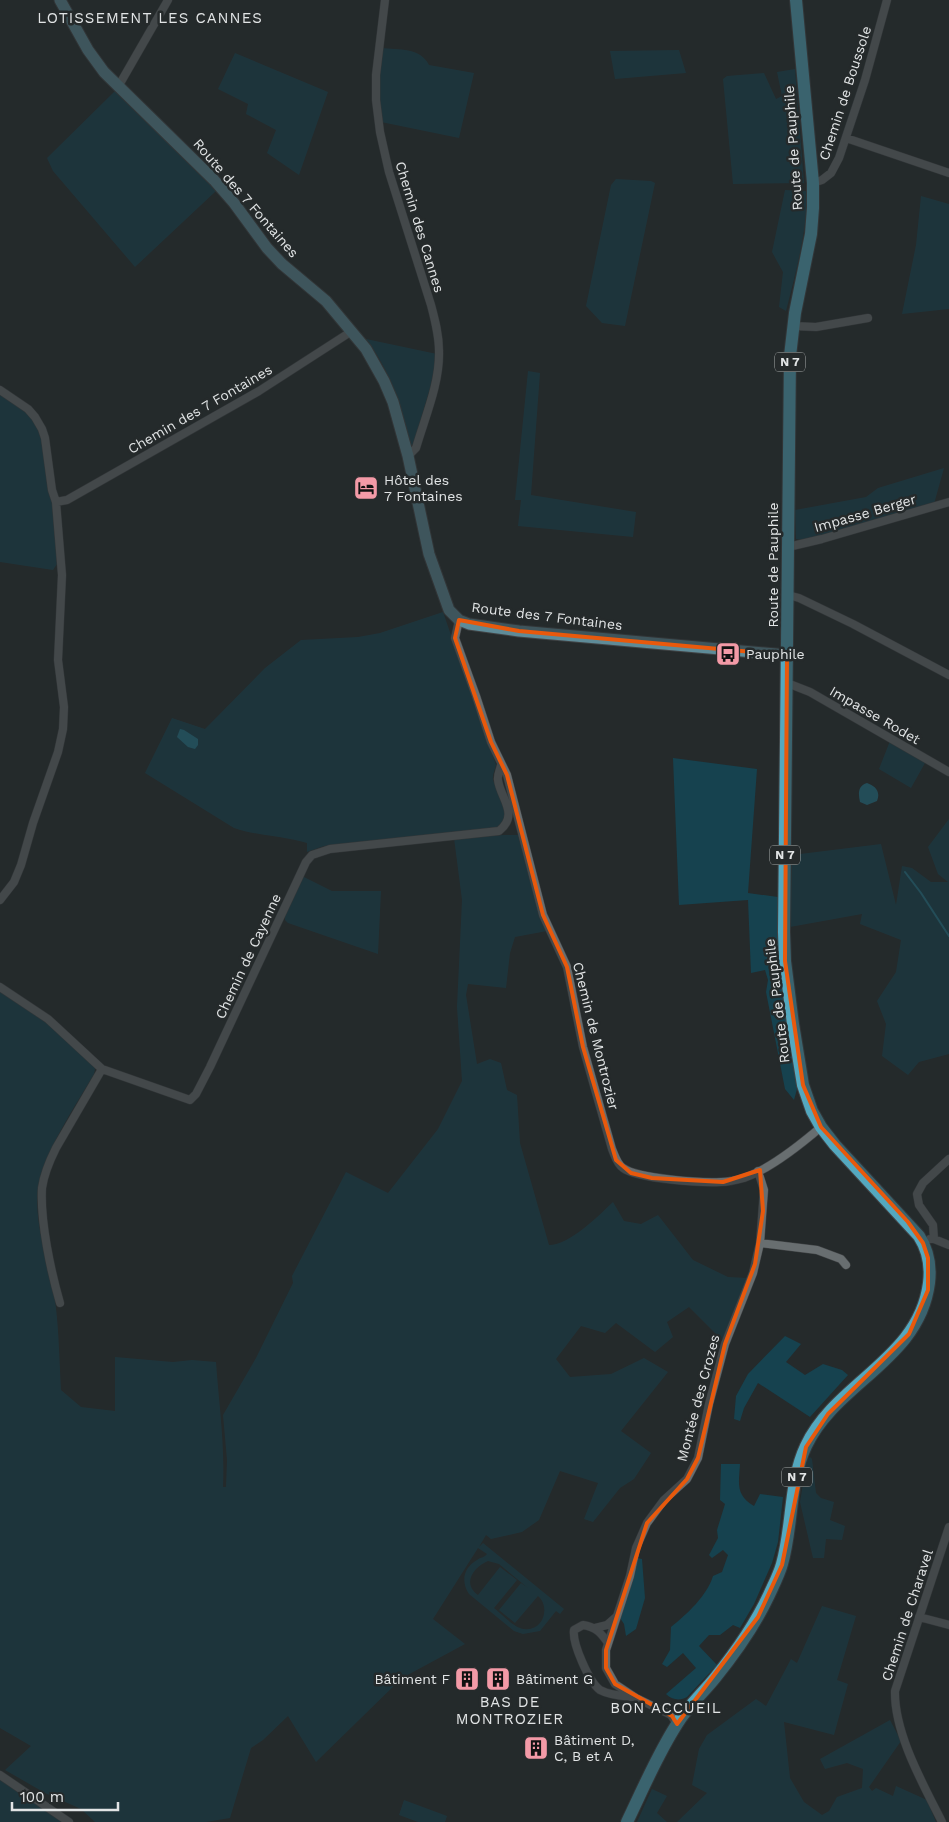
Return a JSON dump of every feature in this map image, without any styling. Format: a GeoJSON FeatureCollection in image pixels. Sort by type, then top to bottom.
{"type":"FeatureCollection","features":[{"type":"Feature","properties":{"kind":"main road","name":"Route de Pauphile"},"geometry":{"type":"LineString","coordinates":[[796,0],[813,183],[813,208],[811,234],[792,326],[790,356],[784,932],[785,961],[803,1085],[812,1112],[821,1127]]}},
{"type":"Feature","properties":{"kind":"main road","name":"N 7"},"geometry":{"type":"LineString","coordinates":[[627,1822],[677,1724],[744,1640],[768,1597],[782,1565],[797,1474],[810,1439],[832,1410],[901,1345],[915,1323],[924,1302],[929,1278],[928,1241],[835,1145],[821,1127]]}},
{"type":"Feature","properties":{"kind":"street","name":"Route des 7 Fontaines"},"geometry":{"type":"LineString","coordinates":[[60,0],[88,50],[104,72],[214,180],[234,203],[274,257],[326,301],[366,349],[384,381],[400,427],[429,554],[449,610],[458,620],[468,624],[519,631],[787,655]]}},
{"type":"Feature","properties":{"kind":"street"},"geometry":{"type":"LineString","coordinates":[[118,87],[168,0]]}},
{"type":"Feature","properties":{"kind":"street","name":"Chemin des Cannes"},"geometry":{"type":"LineString","coordinates":[[385,0],[376,75],[376,100],[380,132],[388,172],[431,305],[437,327],[440,352],[436,379],[416,448],[408,456]]}},
{"type":"Feature","properties":{"kind":"street","name":"Chemin de Boussole"},"geometry":{"type":"LineString","coordinates":[[813,183],[822,180],[831,173],[846,138],[887,0]]}},
{"type":"Feature","properties":{"kind":"street"},"geometry":{"type":"LineString","coordinates":[[846,138],[949,173]]}},
{"type":"Feature","properties":{"kind":"street"},"geometry":{"type":"LineString","coordinates":[[792,326],[816,327],[868,318]]}},
{"type":"Feature","properties":{"kind":"street","name":"Chemin des 7 Fontaines"},"geometry":{"type":"LineString","coordinates":[[56,502],[67,500],[259,391],[352,331]]}},
{"type":"Feature","properties":{"kind":"street"},"geometry":{"type":"LineString","coordinates":[[0,390],[28,409],[40,424],[45,438],[52,490],[56,502],[62,575],[58,660],[64,707],[61,739],[54,767],[33,823],[22,865],[14,882],[0,900]]}},
{"type":"Feature","properties":{"kind":"street","name":"Impasse Berger"},"geometry":{"type":"LineString","coordinates":[[788,547],[949,502]]}},
{"type":"Feature","properties":{"kind":"street"},"geometry":{"type":"LineString","coordinates":[[788,595],[799,598],[853,624],[949,674]]}},
{"type":"Feature","properties":{"kind":"street","name":"Chemin de Montrozier"},"geometry":{"type":"LineString","coordinates":[[458,620],[455,638],[490,742],[507,776],[543,915],[567,967],[583,1047],[616,1160],[622,1168],[652,1178],[723,1182],[746,1177],[758,1171],[808,1139],[821,1127]]}},
{"type":"Feature","properties":{"kind":"street","name":"Impasse Rodet"},"geometry":{"type":"LineString","coordinates":[[787,683],[810,692],[949,772]]}},
{"type":"Feature","properties":{"kind":"street","name":"Chemin de Cayenne"},"geometry":{"type":"LineString","coordinates":[[0,987],[48,1019],[102,1069],[190,1100],[196,1094],[210,1067],[309,858],[320,851],[499,831],[505,826],[508,816],[504,796],[498,781],[501,765]]}},
{"type":"Feature","properties":{"kind":"street"},"geometry":{"type":"LineString","coordinates":[[60,1303],[53,1280],[44,1224],[42,1187],[47,1167],[56,1148],[102,1069]]}},
{"type":"Feature","properties":{"kind":"street"},"geometry":{"type":"LineString","coordinates":[[949,1159],[923,1183],[917,1194],[919,1205],[933,1225],[928,1241],[949,1245]]}},
{"type":"Feature","properties":{"kind":"street","name":"Montée des Crozes"},"geometry":{"type":"LineString","coordinates":[[677,1724],[671,1715],[636,1698],[615,1684],[608,1675],[605,1655],[618,1616],[636,1548],[647,1523],[664,1500],[686,1479],[698,1458],[709,1404],[725,1344],[753,1273],[760,1243],[764,1190],[758,1171]]}},
{"type":"Feature","properties":{"kind":"street"},"geometry":{"type":"LineString","coordinates":[[760,1243],[817,1250],[841,1259],[846,1265]]}},
{"type":"Feature","properties":{"kind":"street","name":"Chemin de Charavel"},"geometry":{"type":"LineString","coordinates":[[942,1822],[901,1730],[895,1707],[896,1683],[949,1527]]}},
{"type":"Feature","properties":{"kind":"street","name":"Montée des Crozes"},"geometry":{"type":"LineString","coordinates":[[618,1616],[607,1625],[595,1628],[586,1625],[576,1627],[574,1633],[586,1669],[594,1685],[607,1693],[636,1698]]}},
{"type":"Feature","properties":{"kind":"street"},"geometry":{"type":"LineString","coordinates":[[919,1617],[949,1626]]}},
{"type":"Feature","properties":{"kind":"street"},"geometry":{"type":"LineString","coordinates":[[595,1628],[601,1632],[608,1643]]}},
{"type":"Feature","properties":{"kind":"street"},"geometry":{"type":"LineString","coordinates":[[0,1775],[69,1822]]}},
{"type":"Feature","properties":{"kind":"highlighted area"},"geometry":{"type":"Polygon","coordinates":[[[459,620],[519,631],[787,655],[785,961],[803,1085],[821,1127],[908,1222],[923,1243],[928,1258],[928,1290],[909,1334],[828,1414],[806,1447],[782,1565],[758,1617],[677,1724],[672,1716],[615,1684],[606,1668],[606,1650],[647,1523],[687,1479],[698,1458],[725,1344],[755,1264],[763,1211],[760,1170],[723,1182],[652,1178],[631,1173],[616,1160],[583,1047],[567,967],[543,915],[507,775],[491,742],[455,638],[459,620]]]}},
{"type":"Feature","properties":{"kind":"shaded area"},"geometry":{"type":"Polygon","coordinates":[[[381,48],[415,52],[425,59],[429,65],[474,73],[459,138],[381,122],[378,100],[381,48]]]}},
{"type":"Feature","properties":{"kind":"shaded area"},"geometry":{"type":"Polygon","coordinates":[[[679,50],[686,73],[615,79],[610,51],[679,50]]]}},
{"type":"Feature","properties":{"kind":"shaded area"},"geometry":{"type":"Polygon","coordinates":[[[235,53],[328,92],[299,175],[267,153],[276,130],[246,114],[248,104],[218,89],[235,53]]]}},
{"type":"Feature","properties":{"kind":"shaded area"},"geometry":{"type":"Polygon","coordinates":[[[795,69],[804,183],[733,184],[723,79],[727,76],[764,73],[776,99],[782,96],[777,72],[795,69]]]}},
{"type":"Feature","properties":{"kind":"shaded area"},"geometry":{"type":"Polygon","coordinates":[[[115,91],[203,176],[216,191],[135,267],[53,171],[47,158],[115,91]]]}},
{"type":"Feature","properties":{"kind":"shaded area"},"geometry":{"type":"Polygon","coordinates":[[[616,179],[651,181],[655,183],[625,326],[602,323],[586,306],[611,185],[616,179]]]}},
{"type":"Feature","properties":{"kind":"shaded area"},"geometry":{"type":"Polygon","coordinates":[[[785,190],[807,191],[803,237],[786,311],[779,307],[783,272],[772,252],[785,190]]]}},
{"type":"Feature","properties":{"kind":"shaded area"},"geometry":{"type":"Polygon","coordinates":[[[921,196],[949,204],[949,309],[902,314],[916,245],[921,196]]]}},
{"type":"Feature","properties":{"kind":"shaded area"},"geometry":{"type":"Polygon","coordinates":[[[366,339],[437,354],[431,385],[413,445],[410,445],[394,390],[382,364],[366,339]]]}},
{"type":"Feature","properties":{"kind":"shaded area"},"geometry":{"type":"Polygon","coordinates":[[[528,371],[540,373],[531,495],[636,512],[633,537],[518,526],[521,500],[515,500],[528,371]]]}},
{"type":"Feature","properties":{"kind":"shaded area"},"geometry":{"type":"Polygon","coordinates":[[[0,395],[26,413],[36,426],[42,441],[52,501],[57,564],[53,570],[0,562],[0,395]]]}},
{"type":"Feature","properties":{"kind":"shaded area"},"geometry":{"type":"Polygon","coordinates":[[[944,468],[934,504],[825,535],[801,540],[796,539],[795,510],[866,497],[878,488],[944,468]]]}},
{"type":"Feature","properties":{"kind":"shaded area"},"geometry":{"type":"Polygon","coordinates":[[[443,612],[496,765],[493,780],[502,798],[505,813],[503,822],[496,828],[324,846],[307,852],[307,843],[234,828],[145,773],[172,718],[205,729],[265,668],[301,640],[358,637],[380,633],[443,612]]]}},
{"type":"Feature","properties":{"kind":"shaded area"},"geometry":{"type":"Polygon","coordinates":[[[180,729],[198,739],[198,745],[195,749],[188,747],[177,737],[180,729]]]}},
{"type":"Feature","properties":{"kind":"shaded area"},"geometry":{"type":"Polygon","coordinates":[[[890,741],[925,763],[911,788],[879,769],[890,741]]]}},
{"type":"Feature","properties":{"kind":"shaded area"},"geometry":{"type":"Polygon","coordinates":[[[673,758],[757,769],[748,893],[778,897],[783,996],[797,1089],[794,1100],[785,1089],[766,992],[768,980],[765,970],[751,973],[748,900],[679,905],[673,758]]]}},
{"type":"Feature","properties":{"kind":"shaded area"},"geometry":{"type":"Polygon","coordinates":[[[867,783],[875,787],[878,794],[877,801],[867,805],[860,802],[859,793],[860,788],[867,783]]]}},
{"type":"Feature","properties":{"kind":"shaded area"},"geometry":{"type":"Polygon","coordinates":[[[949,819],[949,1054],[919,1062],[908,1075],[882,1056],[886,1024],[877,1001],[896,972],[901,940],[860,924],[862,914],[790,927],[792,855],[881,844],[896,905],[902,866],[912,868],[931,882],[948,882],[938,874],[928,847],[949,819]]]}},
{"type":"Feature","properties":{"kind":"shaded area"},"geometry":{"type":"Polygon","coordinates":[[[518,835],[539,914],[547,931],[515,937],[510,953],[506,988],[468,984],[466,995],[477,1064],[490,1059],[501,1063],[507,1090],[517,1095],[520,1143],[549,1245],[557,1244],[575,1235],[613,1202],[624,1221],[641,1224],[658,1215],[693,1260],[728,1277],[748,1278],[723,1341],[689,1307],[667,1322],[673,1337],[655,1352],[616,1323],[605,1333],[581,1326],[556,1359],[570,1377],[611,1374],[644,1358],[668,1372],[621,1431],[651,1453],[634,1479],[620,1488],[593,1522],[584,1519],[598,1483],[560,1471],[539,1520],[522,1532],[491,1539],[486,1535],[479,1547],[483,1543],[564,1609],[560,1614],[556,1611],[540,1631],[523,1634],[514,1631],[469,1594],[464,1580],[466,1571],[472,1563],[487,1554],[478,1548],[433,1619],[465,1644],[402,1678],[316,1762],[288,1716],[263,1740],[251,1748],[230,1818],[206,1822],[95,1822],[81,1809],[45,1793],[5,1770],[31,1746],[0,1728],[0,990],[47,1023],[91,1062],[95,1069],[94,1074],[53,1146],[46,1161],[38,1190],[39,1227],[53,1287],[59,1338],[61,1390],[81,1407],[115,1411],[115,1357],[173,1362],[192,1360],[216,1362],[222,1440],[223,1487],[226,1487],[227,1460],[223,1415],[256,1358],[293,1283],[292,1276],[346,1172],[388,1193],[438,1129],[462,1081],[457,1007],[462,900],[454,838],[518,835]],[[488,1561],[474,1571],[470,1581],[473,1591],[478,1595],[500,1567],[517,1580],[494,1608],[520,1628],[531,1629],[536,1627],[543,1618],[544,1612],[544,1606],[538,1596],[515,1623],[499,1610],[521,1583],[528,1588],[499,1564],[488,1561]]]}},
{"type":"Feature","properties":{"kind":"shaded area"},"geometry":{"type":"Polygon","coordinates":[[[302,876],[332,891],[381,891],[378,954],[288,923],[285,920],[285,914],[302,876]]]}},
{"type":"Feature","properties":{"kind":"shaded area"},"geometry":{"type":"Polygon","coordinates":[[[785,1336],[801,1344],[786,1362],[805,1375],[823,1364],[842,1370],[848,1375],[810,1417],[758,1383],[744,1408],[740,1421],[734,1419],[736,1396],[748,1374],[785,1336]]]}},
{"type":"Feature","properties":{"kind":"shaded area"},"geometry":{"type":"Polygon","coordinates":[[[810,1457],[812,1459],[816,1493],[821,1498],[834,1502],[830,1520],[845,1526],[842,1540],[826,1539],[824,1558],[813,1558],[800,1502],[807,1460],[810,1457]]]}},
{"type":"Feature","properties":{"kind":"shaded area"},"geometry":{"type":"Polygon","coordinates":[[[721,1464],[740,1464],[739,1483],[741,1493],[754,1506],[760,1494],[783,1497],[778,1542],[772,1563],[754,1604],[740,1628],[733,1625],[720,1635],[709,1635],[699,1646],[717,1665],[687,1697],[682,1699],[671,1698],[666,1694],[696,1668],[683,1653],[667,1667],[662,1664],[670,1650],[671,1627],[690,1610],[706,1591],[713,1576],[722,1572],[728,1555],[723,1550],[712,1558],[709,1555],[718,1538],[717,1530],[725,1504],[720,1500],[721,1464]]]}},
{"type":"Feature","properties":{"kind":"shaded area"},"geometry":{"type":"Polygon","coordinates":[[[637,1558],[642,1559],[645,1598],[636,1629],[626,1636],[624,1624],[620,1618],[637,1558]]]}},
{"type":"Feature","properties":{"kind":"shaded area"},"geometry":{"type":"Polygon","coordinates":[[[822,1606],[856,1616],[837,1680],[848,1684],[834,1735],[784,1722],[790,1778],[804,1802],[822,1815],[829,1811],[837,1797],[862,1788],[863,1769],[847,1763],[825,1769],[820,1759],[890,1720],[901,1741],[869,1787],[872,1791],[876,1788],[893,1796],[896,1786],[927,1800],[936,1822],[677,1822],[707,1793],[692,1785],[699,1749],[707,1735],[756,1699],[766,1706],[791,1659],[797,1663],[822,1606]]]}},
{"type":"Feature","properties":{"kind":"shaded area"},"geometry":{"type":"Polygon","coordinates":[[[0,1776],[66,1822],[0,1822],[0,1776]]]}},
{"type":"Feature","properties":{"kind":"shaded area"},"geometry":{"type":"Polygon","coordinates":[[[652,1789],[667,1796],[657,1813],[667,1822],[637,1822],[652,1789]]]}},
{"type":"Feature","properties":{"kind":"shaded area"},"geometry":{"type":"Polygon","coordinates":[[[404,1800],[447,1816],[445,1822],[418,1822],[399,1815],[404,1800]]]}},
{"type":"Feature","properties":{"kind":"waterway"},"geometry":{"type":"LineString","coordinates":[[905,872],[949,936]]}},
{"type":"Feature","properties":{"kind":"place","name":"Hôtel des 7 Fontaines"},"geometry":{"type":"Point","coordinates":[366,488]}},
{"type":"Feature","properties":{"kind":"place","name":"Pauphile"},"geometry":{"type":"Point","coordinates":[728,654]}},
{"type":"Feature","properties":{"kind":"place","name":"Bâtiment F"},"geometry":{"type":"Point","coordinates":[467,1679]}},
{"type":"Feature","properties":{"kind":"place","name":"Bâtiment G"},"geometry":{"type":"Point","coordinates":[498,1679]}},
{"type":"Feature","properties":{"kind":"place","name":"Bâtiment D, C, B et A"},"geometry":{"type":"Point","coordinates":[536,1748]}},
{"type":"Feature","properties":{"kind":"district","name":"LOTISSEMENT LES CANNES"},"geometry":{"type":"Point","coordinates":[150,18]}},
{"type":"Feature","properties":{"kind":"district","name":"BON ACCUEIL"},"geometry":{"type":"Point","coordinates":[666,1708]}},
{"type":"Feature","properties":{"kind":"district","name":"BAS DE MONTROZIER"},"geometry":{"type":"Point","coordinates":[510,1710]}}]}
